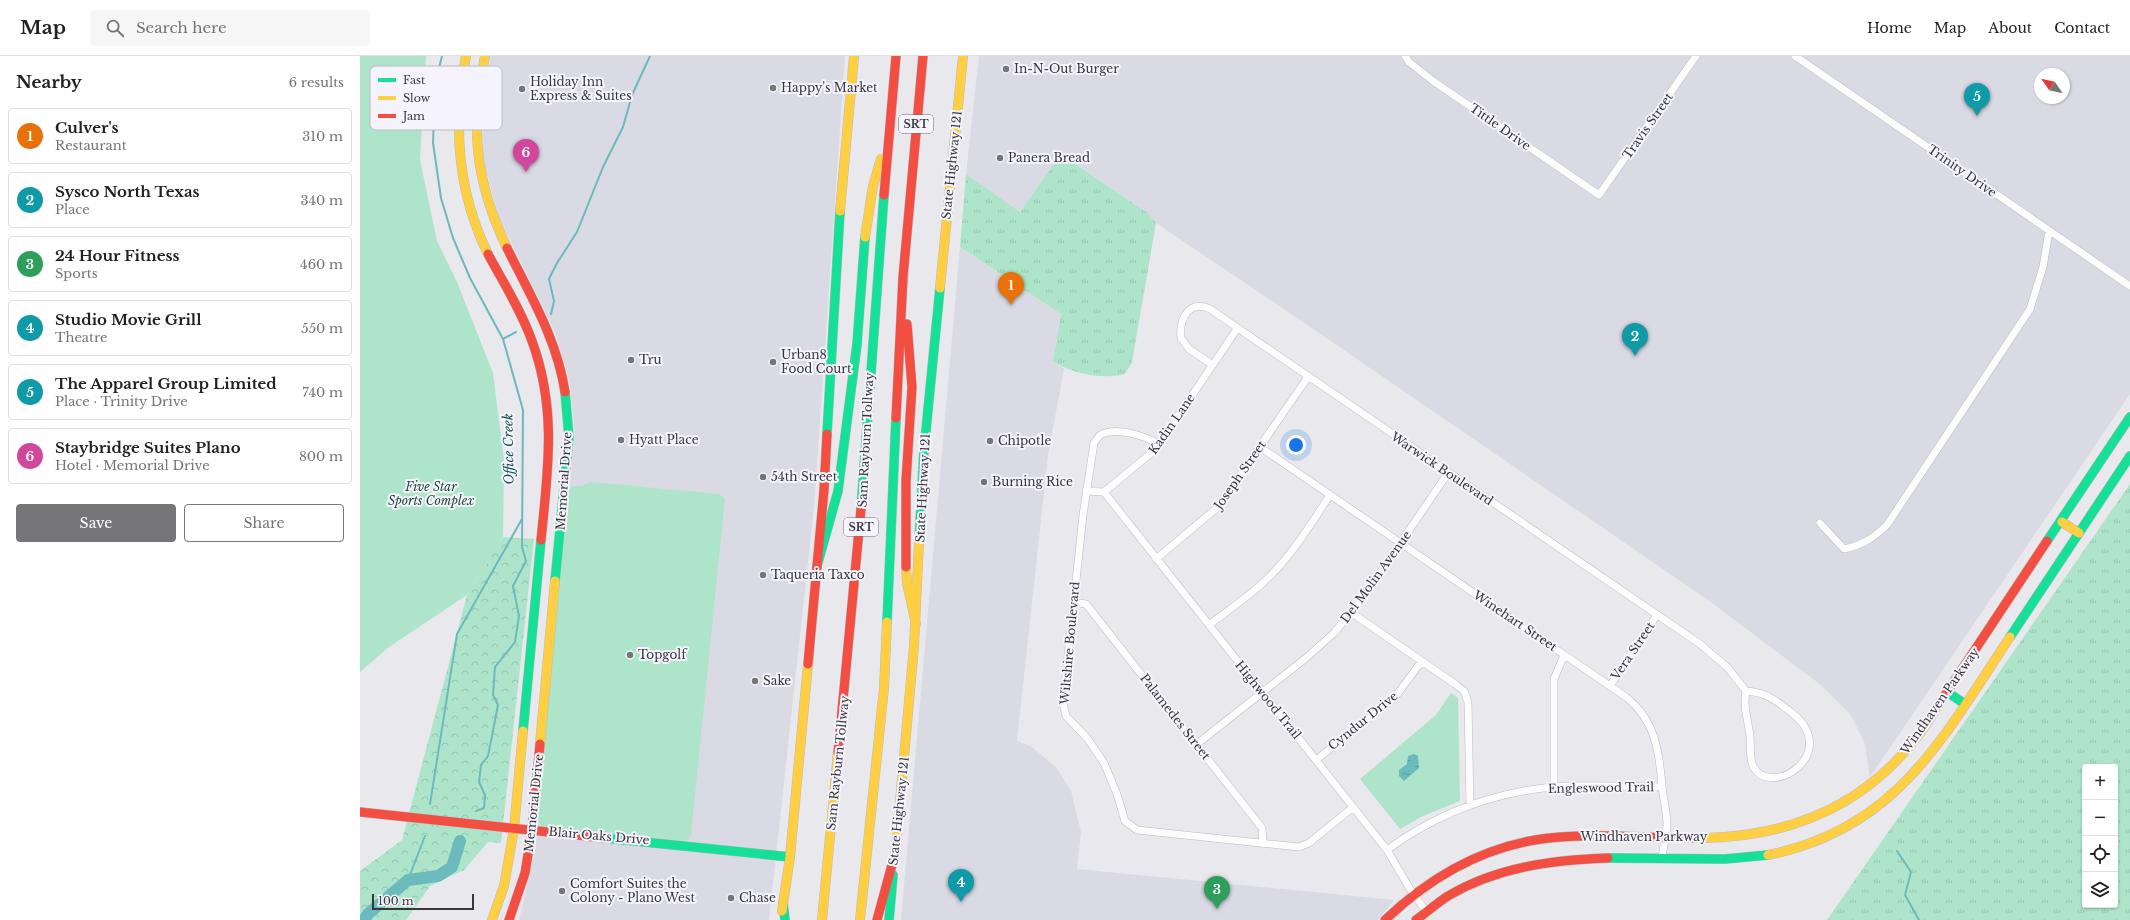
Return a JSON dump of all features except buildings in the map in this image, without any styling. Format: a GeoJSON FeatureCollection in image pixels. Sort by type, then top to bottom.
{"type":"FeatureCollection","features":[{"type":"Feature","properties":{"kind":"main road","name":"Memorial Drive"},"geometry":{"type":"LineString","coordinates":[[465,66],[466,56]]}},
{"type":"Feature","properties":{"kind":"main road","name":"Memorial Drive"},"geometry":{"type":"LineString","coordinates":[[483,66],[485,56]]}},
{"type":"Feature","properties":{"kind":"main road"},"geometry":{"type":"LineString","coordinates":[[781,920],[790,857],[824,490],[841,208],[854,56]]}},
{"type":"Feature","properties":{"kind":"main road","name":"Sam Rayburn Tollway"},"geometry":{"type":"LineString","coordinates":[[822,920],[860,532],[876,273],[896,56]]}},
{"type":"Feature","properties":{"kind":"main road","name":"SRT"},"geometry":{"type":"LineString","coordinates":[[860,920],[884,688],[903,277],[923,56]]}},
{"type":"Feature","properties":{"kind":"main road"},"geometry":{"type":"LineString","coordinates":[[955,56],[959,61],[961,78]]}},
{"type":"Feature","properties":{"kind":"main road","name":"State Highway 121"},"geometry":{"type":"LineString","coordinates":[[889,920],[916,624],[924,450],[964,56]]}},
{"type":"Feature","properties":{"kind":"main road"},"geometry":{"type":"LineString","coordinates":[[961,78],[968,56]]}},
{"type":"Feature","properties":{"kind":"main road","name":"Memorial Drive"},"geometry":{"type":"LineString","coordinates":[[459,130],[459,155],[466,199],[481,240],[520,312],[537,354],[547,396],[550,444],[514,829],[504,886],[492,920]]}},
{"type":"Feature","properties":{"kind":"main road","name":"Memorial Drive"},"geometry":{"type":"LineString","coordinates":[[476,130],[476,153],[484,191],[496,226],[536,304],[557,357],[565,393],[569,437],[532,830],[525,873],[510,920]]}},
{"type":"Feature","properties":{"kind":"main road"},"geometry":{"type":"LineString","coordinates":[[817,566],[838,490],[857,344],[865,237],[873,186],[889,133]]}},
{"type":"Feature","properties":{"kind":"main road"},"geometry":{"type":"LineString","coordinates":[[903,277],[912,387],[906,481],[905,539],[907,583],[916,624]]}},
{"type":"Feature","properties":{"kind":"main road"},"geometry":{"type":"LineString","coordinates":[[520,312],[536,304]]}},
{"type":"Feature","properties":{"kind":"main road","name":"Windhaven Parkway"},"geometry":{"type":"LineString","coordinates":[[1385,920],[1414,894],[1461,865],[1496,850],[1519,843],[1567,838],[1733,836],[1769,832],[1794,826],[1830,811],[1871,786],[1894,764],[1917,737],[2062,522],[2130,417]]}},
{"type":"Feature","properties":{"kind":"main road","name":"Windhaven Parkway"},"geometry":{"type":"LineString","coordinates":[[1416,920],[1426,911],[1447,897],[1478,880],[1525,865],[1565,860],[1728,859],[1780,853],[1838,832],[1871,812],[1902,788],[1935,750],[2130,456]]}},
{"type":"Feature","properties":{"kind":"main road"},"geometry":{"type":"LineString","coordinates":[[547,479],[566,481]]}},
{"type":"Feature","properties":{"kind":"main road"},"geometry":{"type":"LineString","coordinates":[[2062,522],[2079,533]]}},
{"type":"Feature","properties":{"kind":"main road"},"geometry":{"type":"LineString","coordinates":[[528,677],[547,678]]}},
{"type":"Feature","properties":{"kind":"main road"},"geometry":{"type":"LineString","coordinates":[[1947,692],[1965,704]]}},
{"type":"Feature","properties":{"kind":"main road","name":"Blair Oaks Drive"},"geometry":{"type":"LineString","coordinates":[[360,812],[790,857]]}},
{"type":"Feature","properties":{"kind":"main road"},"geometry":{"type":"LineString","coordinates":[[877,920],[896,850]]}},
{"type":"Feature","properties":{"kind":"main road"},"geometry":{"type":"LineString","coordinates":[[783,903],[785,920]]}},
{"type":"Feature","properties":{"kind":"street","name":"Tittle Drive"},"geometry":{"type":"LineString","coordinates":[[1405,56],[1409,62],[1433,81],[1599,195]]}},
{"type":"Feature","properties":{"kind":"street","name":"Travis Street"},"geometry":{"type":"LineString","coordinates":[[1599,195],[1696,56]]}},
{"type":"Feature","properties":{"kind":"street","name":"Trinity Drive"},"geometry":{"type":"LineString","coordinates":[[1795,56],[1863,101],[2130,286]]}},
{"type":"Feature","properties":{"kind":"street"},"geometry":{"type":"LineString","coordinates":[[1820,522],[1844,549],[1859,546],[1872,539],[1887,525],[2030,309],[2042,267],[2049,231]]}},
{"type":"Feature","properties":{"kind":"street","name":"Warwick Boulevard"},"geometry":{"type":"LineString","coordinates":[[1213,365],[1189,349],[1183,342],[1180,334],[1187,311],[1194,306],[1204,306],[1658,615],[1715,656],[1746,691]]}},
{"type":"Feature","properties":{"kind":"street","name":"Kadin Lane"},"geometry":{"type":"LineString","coordinates":[[1104,492],[1150,455],[1160,444],[1237,329]]}},
{"type":"Feature","properties":{"kind":"street","name":"Joseph Street"},"geometry":{"type":"LineString","coordinates":[[1156,559],[1218,507],[1308,377]]}},
{"type":"Feature","properties":{"kind":"street","name":"Wiltshire Boulevard"},"geometry":{"type":"LineString","coordinates":[[1160,444],[1144,436],[1111,432],[1101,434],[1093,447],[1086,491],[1073,602],[1063,708],[1066,716],[1087,738],[1104,763],[1117,794],[1125,822],[1133,828],[1144,832],[1296,847],[1304,846],[1352,808]]}},
{"type":"Feature","properties":{"kind":"street","name":"Winehart Street"},"geometry":{"type":"LineString","coordinates":[[1260,447],[1637,706],[1649,723],[1659,750],[1666,812],[1662,859]]}},
{"type":"Feature","properties":{"kind":"street","name":"Del Molin Avenue"},"geometry":{"type":"LineString","coordinates":[[1197,744],[1324,643],[1352,613],[1448,473]]}},
{"type":"Feature","properties":{"kind":"street"},"geometry":{"type":"LineString","coordinates":[[1086,491],[1104,492]]}},
{"type":"Feature","properties":{"kind":"street","name":"Highwood Trail"},"geometry":{"type":"LineString","coordinates":[[1104,492],[1316,760],[1352,808],[1387,850],[1426,911]]}},
{"type":"Feature","properties":{"kind":"street"},"geometry":{"type":"LineString","coordinates":[[1209,626],[1261,584],[1278,568],[1296,545],[1330,495]]}},
{"type":"Feature","properties":{"kind":"street","name":"Palamedes Street"},"geometry":{"type":"LineString","coordinates":[[1073,602],[1086,604],[1197,744],[1262,828],[1263,844]]}},
{"type":"Feature","properties":{"kind":"street"},"geometry":{"type":"LineString","coordinates":[[1352,613],[1460,688],[1467,696],[1470,805]]}},
{"type":"Feature","properties":{"kind":"street","name":"Vera Street"},"geometry":{"type":"LineString","coordinates":[[1610,686],[1658,615]]}},
{"type":"Feature","properties":{"kind":"street"},"geometry":{"type":"LineString","coordinates":[[1554,787],[1554,679],[1564,655]]}},
{"type":"Feature","properties":{"kind":"street","name":"Cyndur Drive"},"geometry":{"type":"LineString","coordinates":[[1316,760],[1395,696],[1422,661]]}},
{"type":"Feature","properties":{"kind":"street"},"geometry":{"type":"LineString","coordinates":[[1746,691],[1766,694],[1796,717],[1804,726],[1809,737],[1809,748],[1805,762],[1795,770],[1781,776],[1769,777],[1760,774],[1754,768],[1745,709],[1746,691]]}},
{"type":"Feature","properties":{"kind":"street","name":"Engleswood Trail"},"geometry":{"type":"LineString","coordinates":[[1387,850],[1422,827],[1470,805],[1505,795],[1554,787],[1662,787]]}},
{"type":"Feature","properties":{"kind":"shaded area"},"geometry":{"type":"Polygon","coordinates":[[[491,56],[845,56],[814,507],[769,920],[519,920],[535,850],[575,432],[569,379],[555,332],[500,220],[483,161],[482,130],[502,130],[502,66],[488,66],[491,56]]]}},
{"type":"Feature","properties":{"kind":"shaded area"},"geometry":{"type":"Polygon","coordinates":[[[979,56],[2130,56],[2130,394],[1870,777],[1865,744],[1851,715],[1821,685],[1708,600],[1156,223],[1149,214],[1062,154],[1020,212],[966,174],[979,56]]]}},
{"type":"Feature","properties":{"kind":"shaded area"},"geometry":{"type":"Polygon","coordinates":[[[960,247],[1061,314],[1053,361],[1064,369],[1048,455],[1017,741],[1032,747],[1057,768],[1071,791],[1081,832],[1077,869],[1394,900],[1378,920],[901,920],[960,247]]]}},
{"type":"Feature","properties":{"kind":"green space","name":"Five Star Sports Complex"},"geometry":{"type":"Polygon","coordinates":[[[360,56],[426,56],[425,66],[370,66],[370,130],[422,130],[420,160],[437,241],[457,282],[493,373],[504,461],[503,537],[467,595],[389,647],[360,672],[360,56]]]}},
{"type":"Feature","properties":{"kind":"green space"},"geometry":{"type":"Polygon","coordinates":[[[1061,154],[1149,214],[1156,223],[1132,362],[1125,374],[1116,376],[1088,375],[1061,366],[1053,361],[1061,314],[960,247],[966,174],[1020,212],[1061,154]]]}},
{"type":"Feature","properties":{"kind":"green space","name":"Topgolf"},"geometry":{"type":"Polygon","coordinates":[[[591,482],[719,494],[725,499],[691,835],[689,839],[685,841],[547,827],[542,826],[536,820],[568,490],[573,486],[581,486],[591,482]]]}},
{"type":"Feature","properties":{"kind":"green space"},"geometry":{"type":"Polygon","coordinates":[[[2130,484],[2130,920],[1827,920],[2130,484]]]}},
{"type":"Feature","properties":{"kind":"green space"},"geometry":{"type":"Polygon","coordinates":[[[503,537],[534,539],[501,843],[488,842],[464,870],[430,886],[406,920],[360,920],[360,871],[402,840],[467,595],[503,537]]]}},
{"type":"Feature","properties":{"kind":"green space"},"geometry":{"type":"Polygon","coordinates":[[[1451,693],[1458,698],[1460,801],[1423,816],[1400,829],[1360,779],[1436,715],[1451,693]]]}},
{"type":"Feature","properties":{"kind":"water"},"geometry":{"type":"Polygon","coordinates":[[[1414,754],[1418,756],[1419,768],[1404,781],[1399,776],[1399,770],[1407,764],[1408,756],[1414,754]]]}},
{"type":"Feature","properties":{"kind":"waterway","name":"Office Creek"},"geometry":{"type":"LineString","coordinates":[[440,66],[442,56]]}},
{"type":"Feature","properties":{"kind":"waterway"},"geometry":{"type":"LineString","coordinates":[[551,314],[554,301],[549,279],[557,263],[577,232],[603,167],[623,127],[632,95],[650,56]]}},
{"type":"Feature","properties":{"kind":"waterway","name":"Office Creek"},"geometry":{"type":"LineString","coordinates":[[433,130],[433,143],[441,198],[453,238],[470,278],[503,339],[523,410],[522,547],[526,561],[513,586],[519,616],[515,642],[495,667],[493,695],[498,705],[488,756],[481,765],[479,782],[485,795],[484,808],[476,811]]}},
{"type":"Feature","properties":{"kind":"waterway"},"geometry":{"type":"LineString","coordinates":[[503,339],[516,332]]}},
{"type":"Feature","properties":{"kind":"waterway"},"geometry":{"type":"LineString","coordinates":[[430,804],[457,634],[522,519]]}},
{"type":"Feature","properties":{"kind":"waterway"},"geometry":{"type":"LineString","coordinates":[[408,880],[425,836]]}},
{"type":"Feature","properties":{"kind":"waterway","name":"Office Creek"},"geometry":{"type":"LineString","coordinates":[[364,920],[368,914],[408,880],[438,876],[452,867],[460,841]]}},
{"type":"Feature","properties":{"kind":"waterway"},"geometry":{"type":"LineString","coordinates":[[1897,851],[1911,872],[1905,895],[1919,920]]}},
{"type":"Feature","properties":{"kind":"traffic: fast"},"geometry":{"type":"LineString","coordinates":[[861,509],[884,195]]}},
{"type":"Feature","properties":{"kind":"traffic: fast"},"geometry":{"type":"LineString","coordinates":[[827,434],[840,211]]}},
{"type":"Feature","properties":{"kind":"traffic: fast"},"geometry":{"type":"LineString","coordinates":[[817,566],[838,491],[857,344],[865,237]]}},
{"type":"Feature","properties":{"kind":"traffic: fast"},"geometry":{"type":"LineString","coordinates":[[919,542],[924,450],[940,288]]}},
{"type":"Feature","properties":{"kind":"traffic: fast"},"geometry":{"type":"LineString","coordinates":[[555,581],[569,437],[565,392]]}},
{"type":"Feature","properties":{"kind":"traffic: fast"},"geometry":{"type":"LineString","coordinates":[[2047,541],[2130,417]]}},
{"type":"Feature","properties":{"kind":"traffic: fast"},"geometry":{"type":"LineString","coordinates":[[887,622],[896,418]]}},
{"type":"Feature","properties":{"kind":"traffic: fast"},"geometry":{"type":"LineString","coordinates":[[2010,637],[2130,456]]}},
{"type":"Feature","properties":{"kind":"traffic: fast"},"geometry":{"type":"LineString","coordinates":[[523,731],[541,540]]}},
{"type":"Feature","properties":{"kind":"traffic: fast"},"geometry":{"type":"LineString","coordinates":[[1947,692],[1965,704]]}},
{"type":"Feature","properties":{"kind":"traffic: fast"},"geometry":{"type":"LineString","coordinates":[[605,838],[790,857]]}},
{"type":"Feature","properties":{"kind":"traffic: fast"},"geometry":{"type":"LineString","coordinates":[[1608,858],[1725,859],[1768,855]]}},
{"type":"Feature","properties":{"kind":"traffic: fast"},"geometry":{"type":"LineString","coordinates":[[889,920],[893,875]]}},
{"type":"Feature","properties":{"kind":"traffic: fast"},"geometry":{"type":"LineString","coordinates":[[783,903],[785,920]]}},
{"type":"Feature","properties":{"kind":"traffic: slow"},"geometry":{"type":"LineString","coordinates":[[464,66],[466,56]]}},
{"type":"Feature","properties":{"kind":"traffic: slow"},"geometry":{"type":"LineString","coordinates":[[483,66],[485,56]]}},
{"type":"Feature","properties":{"kind":"traffic: slow"},"geometry":{"type":"LineString","coordinates":[[840,211],[854,56]]}},
{"type":"Feature","properties":{"kind":"traffic: slow"},"geometry":{"type":"LineString","coordinates":[[940,288],[963,56]]}},
{"type":"Feature","properties":{"kind":"traffic: slow"},"geometry":{"type":"LineString","coordinates":[[459,130],[460,156],[464,181],[470,206],[488,254]]}},
{"type":"Feature","properties":{"kind":"traffic: slow"},"geometry":{"type":"LineString","coordinates":[[477,130],[478,154],[482,177],[496,223],[507,248]]}},
{"type":"Feature","properties":{"kind":"traffic: slow"},"geometry":{"type":"LineString","coordinates":[[865,237],[873,186],[881,159]]}},
{"type":"Feature","properties":{"kind":"traffic: slow"},"geometry":{"type":"LineString","coordinates":[[2062,522],[2079,533]]}},
{"type":"Feature","properties":{"kind":"traffic: slow"},"geometry":{"type":"LineString","coordinates":[[895,857],[914,646],[919,542]]}},
{"type":"Feature","properties":{"kind":"traffic: slow"},"geometry":{"type":"LineString","coordinates":[[906,567],[907,583],[916,624]]}},
{"type":"Feature","properties":{"kind":"traffic: slow"},"geometry":{"type":"LineString","coordinates":[[540,744],[555,581]]}},
{"type":"Feature","properties":{"kind":"traffic: slow"},"geometry":{"type":"LineString","coordinates":[[860,920],[884,688],[887,622]]}},
{"type":"Feature","properties":{"kind":"traffic: slow"},"geometry":{"type":"LineString","coordinates":[[1768,855],[1813,842],[1851,824],[1884,801],[1913,774],[1938,743],[1962,710],[2010,637]]}},
{"type":"Feature","properties":{"kind":"traffic: slow"},"geometry":{"type":"LineString","coordinates":[[782,911],[790,857],[808,664]]}},
{"type":"Feature","properties":{"kind":"traffic: slow"},"geometry":{"type":"LineString","coordinates":[[1701,838],[1764,832],[1793,824],[1821,813],[1848,799],[1873,782],[1896,761],[1920,733],[1941,701]]}},
{"type":"Feature","properties":{"kind":"traffic: slow"},"geometry":{"type":"LineString","coordinates":[[492,920],[504,886],[514,829],[523,731]]}},
{"type":"Feature","properties":{"kind":"traffic: slow"},"geometry":{"type":"LineString","coordinates":[[822,920],[838,753]]}},
{"type":"Feature","properties":{"kind":"traffic: jam"},"geometry":{"type":"LineString","coordinates":[[884,195],[896,56]]}},
{"type":"Feature","properties":{"kind":"traffic: jam"},"geometry":{"type":"LineString","coordinates":[[896,418],[903,277],[923,56]]}},
{"type":"Feature","properties":{"kind":"traffic: jam"},"geometry":{"type":"LineString","coordinates":[[507,248],[542,318],[556,354],[565,392]]}},
{"type":"Feature","properties":{"kind":"traffic: jam"},"geometry":{"type":"LineString","coordinates":[[488,254],[528,330],[540,366],[545,391],[548,415],[548,464],[541,540]]}},
{"type":"Feature","properties":{"kind":"traffic: jam"},"geometry":{"type":"LineString","coordinates":[[906,567],[906,481],[912,387],[907,324]]}},
{"type":"Feature","properties":{"kind":"traffic: jam"},"geometry":{"type":"LineString","coordinates":[[808,664],[824,490],[827,434]]}},
{"type":"Feature","properties":{"kind":"traffic: jam"},"geometry":{"type":"LineString","coordinates":[[838,753],[861,509]]}},
{"type":"Feature","properties":{"kind":"traffic: jam"},"geometry":{"type":"LineString","coordinates":[[1941,701],[2047,541]]}},
{"type":"Feature","properties":{"kind":"traffic: jam"},"geometry":{"type":"LineString","coordinates":[[509,920],[525,873],[532,830],[540,744]]}},
{"type":"Feature","properties":{"kind":"traffic: jam"},"geometry":{"type":"LineString","coordinates":[[360,812],[605,838]]}},
{"type":"Feature","properties":{"kind":"traffic: jam"},"geometry":{"type":"LineString","coordinates":[[1385,920],[1418,892],[1454,869],[1473,859],[1514,845],[1555,837],[1576,836],[1701,838]]}},
{"type":"Feature","properties":{"kind":"traffic: jam"},"geometry":{"type":"LineString","coordinates":[[877,920],[896,850]]}},
{"type":"Feature","properties":{"kind":"traffic: jam"},"geometry":{"type":"LineString","coordinates":[[1416,920],[1448,896],[1486,878],[1505,872],[1546,863],[1608,858]]}},
{"type":"Feature","properties":{"kind":"place","name":"In-N-Out Burger"},"geometry":{"type":"Point","coordinates":[1006,69]}},
{"type":"Feature","properties":{"kind":"place","name":"Happy's Market"},"geometry":{"type":"Point","coordinates":[773,88]}},
{"type":"Feature","properties":{"kind":"place","name":"Holiday Inn Express & Suites"},"geometry":{"type":"Point","coordinates":[522,89]}},
{"type":"Feature","properties":{"kind":"place","name":"The Apparel Group Limited"},"geometry":{"type":"Point","coordinates":[1977,116]}},
{"type":"Feature","properties":{"kind":"place","name":"Panera Bread"},"geometry":{"type":"Point","coordinates":[1000,158]}},
{"type":"Feature","properties":{"kind":"place","name":"Staybridge Suites Plano"},"geometry":{"type":"Point","coordinates":[526,172]}},
{"type":"Feature","properties":{"kind":"place","name":"Culver's"},"geometry":{"type":"Point","coordinates":[1011,305]}},
{"type":"Feature","properties":{"kind":"place","name":"Sysco North Texas"},"geometry":{"type":"Point","coordinates":[1635,356]}},
{"type":"Feature","properties":{"kind":"place","name":"Tru"},"geometry":{"type":"Point","coordinates":[631,360]}},
{"type":"Feature","properties":{"kind":"place","name":"Urban8 Food Court"},"geometry":{"type":"Point","coordinates":[773,362]}},
{"type":"Feature","properties":{"kind":"place","name":"Hyatt Place"},"geometry":{"type":"Point","coordinates":[621,440]}},
{"type":"Feature","properties":{"kind":"place","name":"Chipotle"},"geometry":{"type":"Point","coordinates":[990,441]}},
{"type":"Feature","properties":{"kind":"place","name":"54th Street"},"geometry":{"type":"Point","coordinates":[763,477]}},
{"type":"Feature","properties":{"kind":"place","name":"Burning Rice"},"geometry":{"type":"Point","coordinates":[984,482]}},
{"type":"Feature","properties":{"kind":"place","name":"Taqueria Taxco"},"geometry":{"type":"Point","coordinates":[763,575]}},
{"type":"Feature","properties":{"kind":"place","name":"Topgolf"},"geometry":{"type":"Point","coordinates":[630,655]}},
{"type":"Feature","properties":{"kind":"place","name":"Sake"},"geometry":{"type":"Point","coordinates":[755,681]}},
{"type":"Feature","properties":{"kind":"place","name":"Comfort Suites the Colony - Plano West"},"geometry":{"type":"Point","coordinates":[562,891]}},
{"type":"Feature","properties":{"kind":"place","name":"Chase"},"geometry":{"type":"Point","coordinates":[731,898]}},
{"type":"Feature","properties":{"kind":"place","name":"Studio Movie Grill"},"geometry":{"type":"Point","coordinates":[961,902]}},
{"type":"Feature","properties":{"kind":"place","name":"24 Hour Fitness"},"geometry":{"type":"Point","coordinates":[1217,909]}}]}
